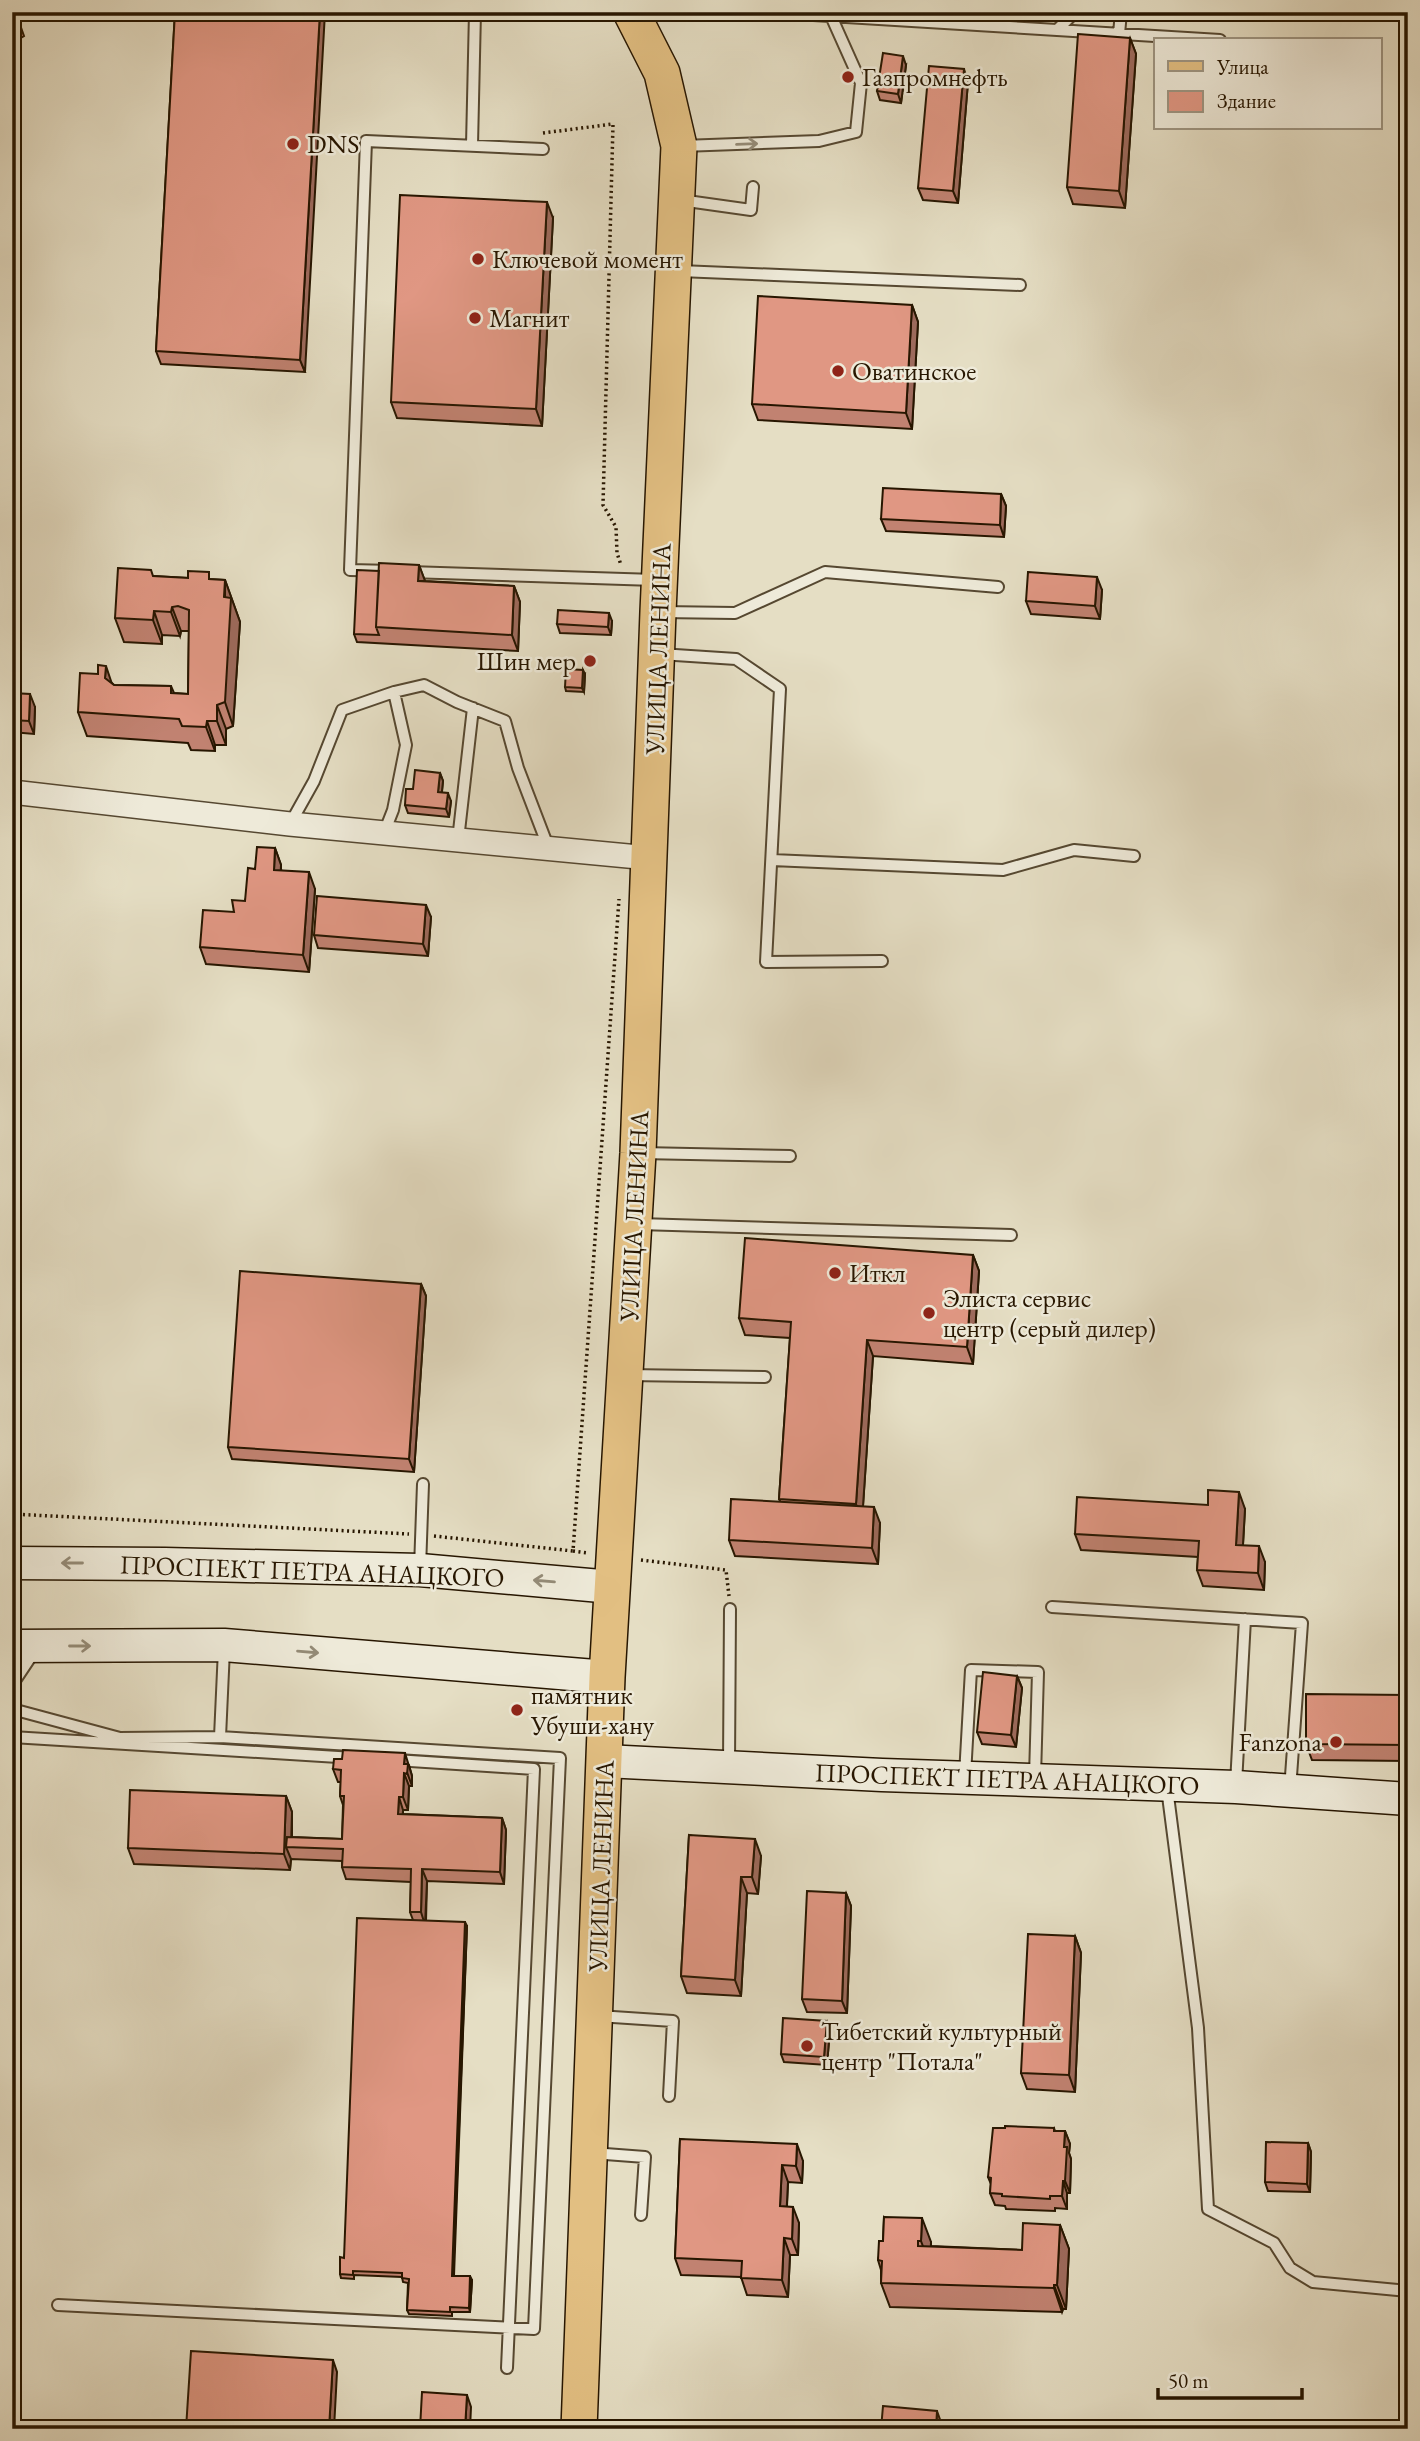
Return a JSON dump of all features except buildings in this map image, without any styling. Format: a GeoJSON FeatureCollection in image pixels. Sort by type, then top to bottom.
{"type":"FeatureCollection","features":[{"type":"Feature","properties":{"kind":"main road","name":"УЛИЦА ЛЕНИНА"},"geometry":{"type":"LineString","coordinates":[[579,2429],[611,1587],[638,1153],[636,857],[657,653],[679,146],[662,73],[644,15]]}},
{"type":"Feature","properties":{"kind":"main road","name":"ПРОСПЕКТ ПЕТРА АНАЦКОГО"},"geometry":{"type":"LineString","coordinates":[[12,1563],[420,1570],[611,1587]]}},
{"type":"Feature","properties":{"kind":"main road"},"geometry":{"type":"LineString","coordinates":[[25,1646],[224,1645],[607,1677]]}},
{"type":"Feature","properties":{"kind":"main road","name":"ПРОСПЕКТ ПЕТРА АНАЦКОГО"},"geometry":{"type":"LineString","coordinates":[[605,1761],[1035,1781],[1236,1787],[1290,1793],[1408,1799]]}},
{"type":"Feature","properties":{"kind":"street"},"geometry":{"type":"LineString","coordinates":[[12,792],[290,824],[636,857]]}},
{"type":"Feature","properties":{"kind":"lane"},"geometry":{"type":"LineString","coordinates":[[472,145],[475,12]]}},
{"type":"Feature","properties":{"kind":"lane"},"geometry":{"type":"LineString","coordinates":[[764,12],[1186,38]]}},
{"type":"Feature","properties":{"kind":"lane"},"geometry":{"type":"LineString","coordinates":[[1057,30],[1075,12]]}},
{"type":"Feature","properties":{"kind":"lane"},"geometry":{"type":"LineString","coordinates":[[1119,34],[1121,12]]}},
{"type":"Feature","properties":{"kind":"lane"},"geometry":{"type":"LineString","coordinates":[[679,146],[819,141],[856,131],[861,83],[831,16]]}},
{"type":"Feature","properties":{"kind":"lane"},"geometry":{"type":"LineString","coordinates":[[544,149],[366,141],[351,570],[626,580],[659,596],[735,613],[825,572],[998,587]]}},
{"type":"Feature","properties":{"kind":"lane"},"geometry":{"type":"LineString","coordinates":[[677,199],[751,210],[753,187]]}},
{"type":"Feature","properties":{"kind":"lane"},"geometry":{"type":"LineString","coordinates":[[674,271],[1020,285]]}},
{"type":"Feature","properties":{"kind":"lane"},"geometry":{"type":"LineString","coordinates":[[657,653],[736,659],[780,688],[766,962],[882,961]]}},
{"type":"Feature","properties":{"kind":"lane"},"geometry":{"type":"LineString","coordinates":[[290,824],[314,781],[342,709],[424,685],[505,721],[518,768],[549,849]]}},
{"type":"Feature","properties":{"kind":"lane"},"geometry":{"type":"LineString","coordinates":[[384,833],[393,810],[406,745],[394,692]]}},
{"type":"Feature","properties":{"kind":"lane"},"geometry":{"type":"LineString","coordinates":[[458,840],[473,708]]}},
{"type":"Feature","properties":{"kind":"lane"},"geometry":{"type":"LineString","coordinates":[[772,860],[1003,870],[1074,850],[1134,856]]}},
{"type":"Feature","properties":{"kind":"lane"},"geometry":{"type":"LineString","coordinates":[[638,1153],[790,1156]]}},
{"type":"Feature","properties":{"kind":"lane"},"geometry":{"type":"LineString","coordinates":[[634,1224],[1011,1235]]}},
{"type":"Feature","properties":{"kind":"lane"},"geometry":{"type":"LineString","coordinates":[[625,1375],[765,1377]]}},
{"type":"Feature","properties":{"kind":"lane"},"geometry":{"type":"LineString","coordinates":[[420,1570],[424,1484]]}},
{"type":"Feature","properties":{"kind":"lane"},"geometry":{"type":"LineString","coordinates":[[1052,1607],[1302,1623],[1290,1793]]}},
{"type":"Feature","properties":{"kind":"lane"},"geometry":{"type":"LineString","coordinates":[[729,1767],[730,1609]]}},
{"type":"Feature","properties":{"kind":"lane"},"geometry":{"type":"LineString","coordinates":[[1236,1787],[1245,1619]]}},
{"type":"Feature","properties":{"kind":"lane"},"geometry":{"type":"LineString","coordinates":[[220,1737],[224,1645]]}},
{"type":"Feature","properties":{"kind":"lane"},"geometry":{"type":"LineString","coordinates":[[12,1685],[25,1646]]}},
{"type":"Feature","properties":{"kind":"lane"},"geometry":{"type":"LineString","coordinates":[[964,1778],[971,1670],[1038,1672],[1035,1781]]}},
{"type":"Feature","properties":{"kind":"lane"},"geometry":{"type":"LineString","coordinates":[[12,1709],[120,1738],[220,1737],[559,1758],[534,2329],[58,2305]]}},
{"type":"Feature","properties":{"kind":"lane"},"geometry":{"type":"LineString","coordinates":[[12,1737],[369,1759]]}},
{"type":"Feature","properties":{"kind":"lane"},"geometry":{"type":"LineString","coordinates":[[383,1760],[534,1769],[507,2368]]}},
{"type":"Feature","properties":{"kind":"lane"},"geometry":{"type":"LineString","coordinates":[[1166,1786],[1198,2028],[1208,2209],[1274,2243],[1290,2268],[1313,2282],[1408,2291]]}},
{"type":"Feature","properties":{"kind":"lane"},"geometry":{"type":"LineString","coordinates":[[595,2015],[673,2021],[669,2096]]}},
{"type":"Feature","properties":{"kind":"lane"},"geometry":{"type":"LineString","coordinates":[[589,2153],[645,2157],[640,2215]]}},
{"type":"Feature","properties":{"kind":"path"},"geometry":{"type":"LineString","coordinates":[[543,133],[613,124],[603,505],[616,527],[617,553],[626,580]]}},
{"type":"Feature","properties":{"kind":"path"},"geometry":{"type":"LineString","coordinates":[[573,1551],[636,857]]}},
{"type":"Feature","properties":{"kind":"path"},"geometry":{"type":"LineString","coordinates":[[12,1514],[421,1535],[593,1553]]}},
{"type":"Feature","properties":{"kind":"path"},"geometry":{"type":"LineString","coordinates":[[636,1559],[726,1570],[730,1609]]}},
{"type":"Feature","properties":{"kind":"place","name":"Газпромнефть"},"geometry":{"type":"Point","coordinates":[848,77]}},
{"type":"Feature","properties":{"kind":"place","name":"DNS"},"geometry":{"type":"Point","coordinates":[293,144]}},
{"type":"Feature","properties":{"kind":"place","name":"Ключевой момент"},"geometry":{"type":"Point","coordinates":[478,259]}},
{"type":"Feature","properties":{"kind":"place","name":"Магнит"},"geometry":{"type":"Point","coordinates":[475,318]}},
{"type":"Feature","properties":{"kind":"place","name":"Оватинское"},"geometry":{"type":"Point","coordinates":[838,371]}},
{"type":"Feature","properties":{"kind":"place","name":"Шин мер"},"geometry":{"type":"Point","coordinates":[590,661]}},
{"type":"Feature","properties":{"kind":"place","name":"Иткл"},"geometry":{"type":"Point","coordinates":[835,1273]}},
{"type":"Feature","properties":{"kind":"place","name":"Элиста сервис центр (серый дилер)"},"geometry":{"type":"Point","coordinates":[929,1313]}},
{"type":"Feature","properties":{"kind":"place","name":"памятник Убуши-хану"},"geometry":{"type":"Point","coordinates":[517,1710]}},
{"type":"Feature","properties":{"kind":"place","name":"Fanzona"},"geometry":{"type":"Point","coordinates":[1336,1742]}},
{"type":"Feature","properties":{"kind":"place","name":"Тибетский культурный центр \"Потала\""},"geometry":{"type":"Point","coordinates":[807,2046]}}]}
